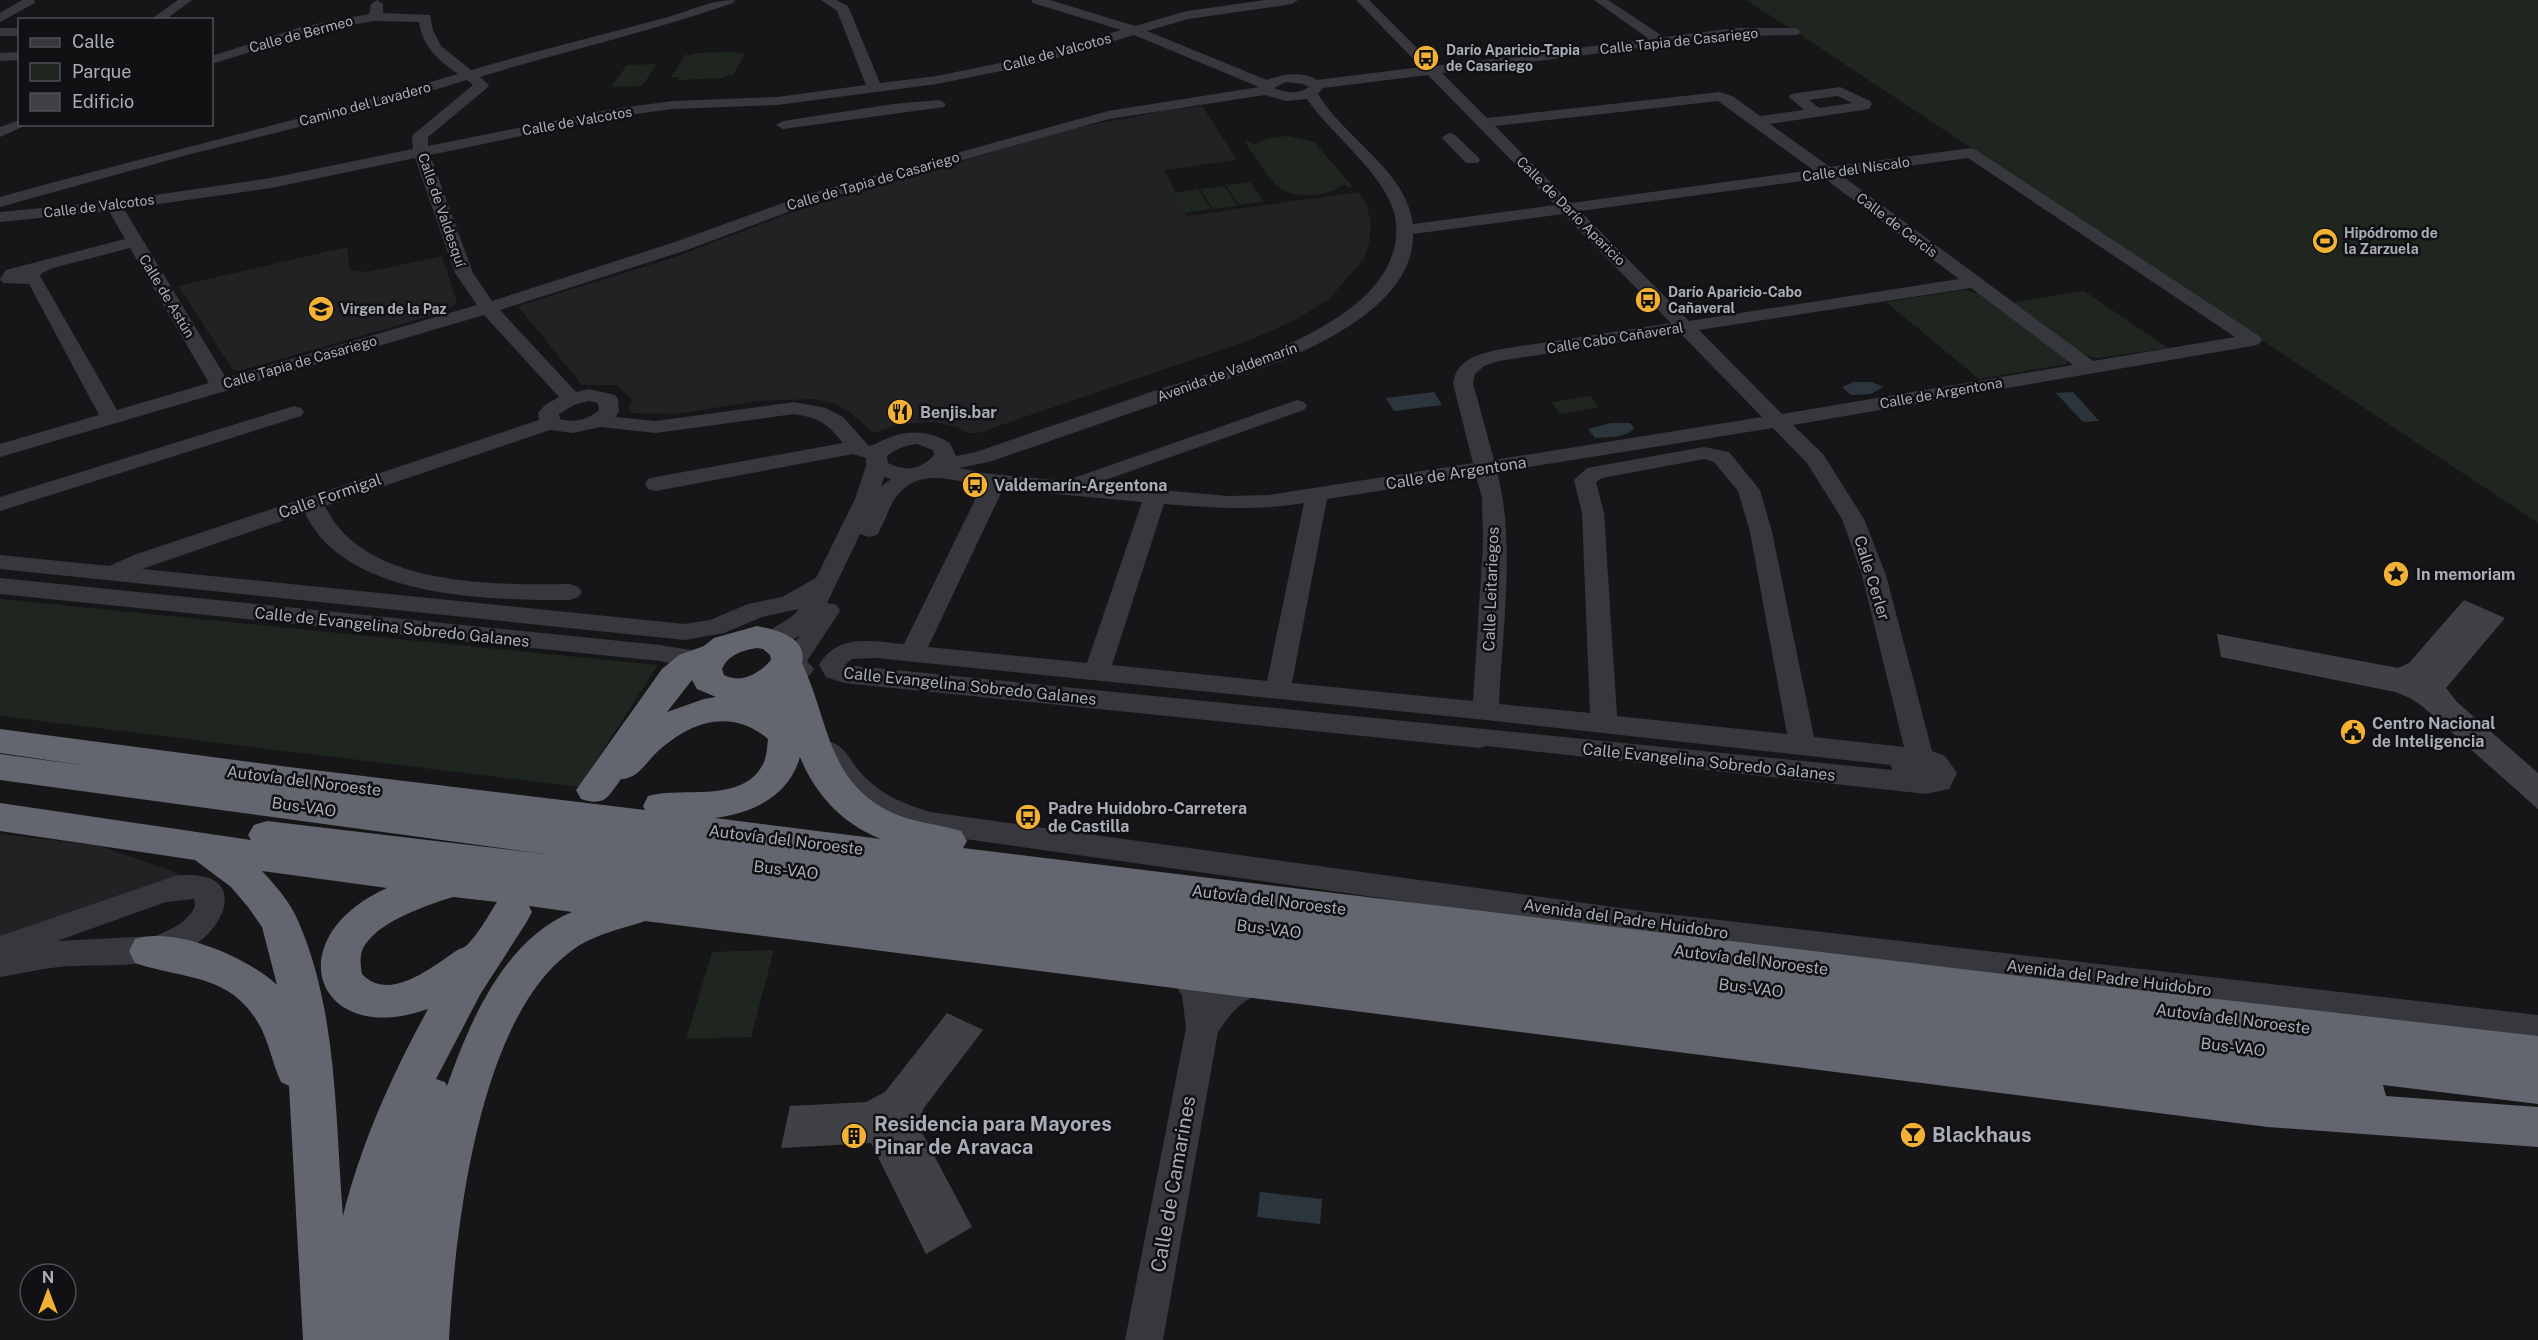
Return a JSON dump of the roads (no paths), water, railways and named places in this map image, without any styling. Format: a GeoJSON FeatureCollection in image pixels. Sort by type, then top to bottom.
{"type":"FeatureCollection","features":[{"type":"Feature","properties":{"kind":"highway"},"geometry":{"type":"LineString","coordinates":[[690,657],[757,637],[785,662],[812,744],[832,785],[852,807],[880,823],[906,833],[934,839],[1352,895],[1406,917]]}},
{"type":"Feature","properties":{"kind":"highway"},"geometry":{"type":"LineString","coordinates":[[690,657],[732,690],[785,662]]}},
{"type":"Feature","properties":{"kind":"highway"},"geometry":{"type":"LineString","coordinates":[[690,657],[698,687],[684,694],[658,715],[607,783],[655,735],[688,716],[719,709],[749,711],[772,722],[785,735]]}},
{"type":"Feature","properties":{"kind":"highway"},"geometry":{"type":"LineString","coordinates":[[289,780],[374,776],[651,805],[703,807],[724,805],[746,796],[771,779],[782,764],[785,735],[779,707],[771,695],[785,662]]}},
{"type":"Feature","properties":{"kind":"highway","name":"Autovía del Noroeste"},"geometry":{"type":"LineString","coordinates":[[0,741],[289,780],[2086,1002],[2538,1055]]}},
{"type":"Feature","properties":{"kind":"highway","name":"Bus-VAO"},"geometry":{"type":"LineString","coordinates":[[0,767],[613,849],[2538,1085]]}},
{"type":"Feature","properties":{"kind":"highway"},"geometry":{"type":"LineString","coordinates":[[0,781],[448,836],[613,849]]}},
{"type":"Feature","properties":{"kind":"highway"},"geometry":{"type":"LineString","coordinates":[[0,802],[2538,1115]]}},
{"type":"Feature","properties":{"kind":"highway"},"geometry":{"type":"LineString","coordinates":[[0,817],[202,848],[461,883],[2268,1107],[2538,1127]]}},
{"type":"Feature","properties":{"kind":"highway"},"geometry":{"type":"LineString","coordinates":[[202,848],[244,876],[271,910],[287,941],[307,1024],[328,1340]]}},
{"type":"Feature","properties":{"kind":"highway"},"geometry":{"type":"LineString","coordinates":[[381,1340],[384,1286],[396,1201],[416,1131],[466,1016],[519,913],[487,947],[444,982],[427,992],[409,998],[389,1002],[363,998],[350,990],[343,980],[340,963],[347,942],[375,912],[405,895],[441,885],[461,883]]}},
{"type":"Feature","properties":{"kind":"highway"},"geometry":{"type":"LineString","coordinates":[[423,1340],[436,1218],[448,1160],[471,1082],[500,1008],[525,970],[555,941],[577,927],[608,914],[652,907]]}},
{"type":"Feature","properties":{"kind":"highway"},"geometry":{"type":"LineString","coordinates":[[351,1340],[353,1294],[368,1210],[392,1132],[420,1068],[487,947]]}},
{"type":"Feature","properties":{"kind":"highway"},"geometry":{"type":"LineString","coordinates":[[149,951],[188,957],[221,966],[247,982],[268,1003],[277,1014],[290,1042],[315,1153]]}},
{"type":"Feature","properties":{"kind":"street"},"geometry":{"type":"LineString","coordinates":[[0,18],[29,3],[28,0]]}},
{"type":"Feature","properties":{"kind":"street"},"geometry":{"type":"LineString","coordinates":[[159,18],[186,0]]}},
{"type":"Feature","properties":{"kind":"street","name":"Calle de Bermeo"},"geometry":{"type":"LineString","coordinates":[[213,60],[306,30],[373,17],[377,13],[377,0]]}},
{"type":"Feature","properties":{"kind":"street","name":"Camino del Lavadero"},"geometry":{"type":"LineString","coordinates":[[0,202],[182,152],[366,106],[564,47],[675,19],[729,0]]}},
{"type":"Feature","properties":{"kind":"street"},"geometry":{"type":"LineString","coordinates":[[827,0],[843,9],[875,89]]}},
{"type":"Feature","properties":{"kind":"street"},"geometry":{"type":"LineString","coordinates":[[1037,0],[1136,31],[1267,88],[1274,95],[1291,97]]}},
{"type":"Feature","properties":{"kind":"street"},"geometry":{"type":"LineString","coordinates":[[1066,0],[1153,26],[1285,78],[1306,80],[1313,89]]}},
{"type":"Feature","properties":{"kind":"street","name":"Calle de Valcotos"},"geometry":{"type":"LineString","coordinates":[[0,217],[114,206],[271,183],[613,113],[673,105],[777,101],[937,80],[1035,60],[1208,11],[1292,0]]}},
{"type":"Feature","properties":{"kind":"street","name":"Calle de Darío Aparicio"},"geometry":{"type":"LineString","coordinates":[[1362,0],[1779,421]]}},
{"type":"Feature","properties":{"kind":"street"},"geometry":{"type":"LineString","coordinates":[[1600,0],[1660,40]]}},
{"type":"Feature","properties":{"kind":"street"},"geometry":{"type":"LineString","coordinates":[[373,17],[425,18],[425,33],[431,44],[443,56],[470,75]]}},
{"type":"Feature","properties":{"kind":"street"},"geometry":{"type":"LineString","coordinates":[[0,32],[18,32]]}},
{"type":"Feature","properties":{"kind":"street","name":"Calle Tapia de Casariego"},"geometry":{"type":"LineString","coordinates":[[1291,97],[1313,89],[1431,70],[1660,40],[1736,32],[1793,32]]}},
{"type":"Feature","properties":{"kind":"street"},"geometry":{"type":"LineString","coordinates":[[0,57],[18,56]]}},
{"type":"Feature","properties":{"kind":"street","name":"Calle de Valdesquí"},"geometry":{"type":"LineString","coordinates":[[470,75],[482,85],[420,136],[421,153],[464,273],[488,308],[571,398]]}},
{"type":"Feature","properties":{"kind":"street"},"geometry":{"type":"LineString","coordinates":[[1267,88],[1285,78]]}},
{"type":"Feature","properties":{"kind":"street","name":"Calle de Tapia de Casariego"},"geometry":{"type":"LineString","coordinates":[[488,308],[681,246],[811,198],[1077,122],[1267,88]]}},
{"type":"Feature","properties":{"kind":"street","name":"Avenida de Valdemarín"},"geometry":{"type":"LineString","coordinates":[[938,461],[981,457],[1274,357],[1311,341],[1344,322],[1371,302],[1389,281],[1400,263],[1406,231],[1402,212],[1387,183],[1313,89]]}},
{"type":"Feature","properties":{"kind":"street","name":"Calle de Cercis"},"geometry":{"type":"LineString","coordinates":[[1484,123],[1720,96],[1827,172],[2090,368]]}},
{"type":"Feature","properties":{"kind":"street","name":"Avenida de Valdemarín"},"geometry":{"type":"LineString","coordinates":[[938,461],[1265,350],[1329,318],[1355,299],[1373,279],[1390,244],[1391,230],[1388,212],[1383,198],[1373,184],[1306,105],[1291,97]]}},
{"type":"Feature","properties":{"kind":"street"},"geometry":{"type":"LineString","coordinates":[[783,125],[893,108],[939,104]]}},
{"type":"Feature","properties":{"kind":"street"},"geometry":{"type":"LineString","coordinates":[[1757,121],[1817,113]]}},
{"type":"Feature","properties":{"kind":"street"},"geometry":{"type":"LineString","coordinates":[[0,132],[18,125]]}},
{"type":"Feature","properties":{"kind":"street"},"geometry":{"type":"LineString","coordinates":[[1450,138],[1472,160]]}},
{"type":"Feature","properties":{"kind":"street","name":"Calle del Níscalo"},"geometry":{"type":"LineString","coordinates":[[1406,231],[1971,153],[2252,340]]}},
{"type":"Feature","properties":{"kind":"street","name":"Calle de Astún"},"geometry":{"type":"LineString","coordinates":[[114,206],[220,385]]}},
{"type":"Feature","properties":{"kind":"street"},"geometry":{"type":"LineString","coordinates":[[111,418],[30,274],[47,264],[135,242]]}},
{"type":"Feature","properties":{"kind":"street","name":"Calle Cabo Cañaveral"},"geometry":{"type":"LineString","coordinates":[[1487,468],[1463,383],[1465,372],[1477,362],[1496,356],[1975,282]]}},
{"type":"Feature","properties":{"kind":"street","name":"Calle Tapia de Casariego"},"geometry":{"type":"LineString","coordinates":[[0,451],[488,308]]}},
{"type":"Feature","properties":{"kind":"street","name":"Calle de Argentona"},"geometry":{"type":"LineString","coordinates":[[938,461],[996,481],[1228,503],[1269,502],[1779,421],[2252,340]]}},
{"type":"Feature","properties":{"kind":"street"},"geometry":{"type":"LineString","coordinates":[[590,395],[608,399],[609,412],[598,421],[589,425],[563,428],[550,423],[548,413],[556,405],[571,398],[590,395]]}},
{"type":"Feature","properties":{"kind":"street","name":"Calle de Argentona"},"geometry":{"type":"LineString","coordinates":[[1066,487],[1297,406]]}},
{"type":"Feature","properties":{"kind":"street"},"geometry":{"type":"LineString","coordinates":[[598,421],[656,427],[794,408],[819,412],[836,421],[871,455],[889,474],[909,476],[922,474],[938,461],[934,440],[920,437],[904,438],[871,455],[656,484]]}},
{"type":"Feature","properties":{"kind":"street"},"geometry":{"type":"LineString","coordinates":[[0,504],[294,412]]}},
{"type":"Feature","properties":{"kind":"street","name":"Calle Cerler"},"geometry":{"type":"LineString","coordinates":[[1779,421],[1815,459],[1853,519],[1874,575],[1917,757]]}},
{"type":"Feature","properties":{"kind":"street","name":"Calle Formigal"},"geometry":{"type":"LineString","coordinates":[[86,595],[78,589],[84,582],[111,574],[142,560],[550,423]]}},
{"type":"Feature","properties":{"kind":"street"},"geometry":{"type":"LineString","coordinates":[[1630,445],[1649,463]]}},
{"type":"Feature","properties":{"kind":"street"},"geometry":{"type":"LineString","coordinates":[[1604,723],[1593,513],[1585,480],[1595,473],[1704,453],[1721,457],[1749,490],[1761,532],[1802,745]]}},
{"type":"Feature","properties":{"kind":"street"},"geometry":{"type":"LineString","coordinates":[[785,662],[801,624],[817,600],[866,499],[871,455]]}},
{"type":"Feature","properties":{"kind":"street","name":"Calle Leitariegos"},"geometry":{"type":"LineString","coordinates":[[1486,722],[1495,544],[1493,498],[1487,468]]}},
{"type":"Feature","properties":{"kind":"street"},"geometry":{"type":"LineString","coordinates":[[785,662],[833,602],[887,493],[909,476]]}},
{"type":"Feature","properties":{"kind":"street"},"geometry":{"type":"LineString","coordinates":[[912,653],[996,481]]}},
{"type":"Feature","properties":{"kind":"street"},"geometry":{"type":"LineString","coordinates":[[1278,690],[1317,496]]}},
{"type":"Feature","properties":{"kind":"street"},"geometry":{"type":"LineString","coordinates":[[1097,672],[1155,497]]}},
{"type":"Feature","properties":{"kind":"street"},"geometry":{"type":"LineString","coordinates":[[312,503],[326,530],[355,553],[392,571],[443,585],[500,593],[570,592]]}},
{"type":"Feature","properties":{"kind":"street","name":"Calle de Evangelina Sobredo Galanes"},"geometry":{"type":"LineString","coordinates":[[0,562],[111,574],[690,657]]}},
{"type":"Feature","properties":{"kind":"street"},"geometry":{"type":"LineString","coordinates":[[690,657],[698,631],[715,627],[757,610],[789,604],[825,583]]}},
{"type":"Feature","properties":{"kind":"street","name":"Calle de Evangelina Sobredo Galanes"},"geometry":{"type":"LineString","coordinates":[[0,586],[690,657]]}},
{"type":"Feature","properties":{"kind":"street","name":"Calle Evangelina Sobredo Galanes"},"geometry":{"type":"LineString","coordinates":[[1917,757],[1604,723],[1486,722],[844,674],[835,671],[832,665],[835,657],[855,649],[1278,690],[1486,722],[1926,784],[1939,782],[1943,773],[1935,763],[1917,757]]}},
{"type":"Feature","properties":{"kind":"street","name":"Avenida del Padre Huidobro"},"geometry":{"type":"LineString","coordinates":[[785,662],[807,698],[823,740],[850,780],[886,809],[930,824],[1642,923],[2538,1029]]}},
{"type":"Feature","properties":{"kind":"street"},"geometry":{"type":"LineString","coordinates":[[0,949],[163,891],[177,888],[199,888],[211,895],[212,904],[208,914],[199,925],[171,944],[149,951],[58,954],[0,964]]}},
{"type":"Feature","properties":{"kind":"street","name":"Calle de Camarines"},"geometry":{"type":"LineString","coordinates":[[1144,1340],[1202,1028],[1197,991],[1183,973]]}},
{"type":"Feature","properties":{"kind":"street","name":"Calle de Camarines"},"geometry":{"type":"LineString","coordinates":[[1202,1028],[1217,1005],[1231,991],[1255,982]]}},
{"type":"Feature","properties":{"kind":"place","name":"Darío Aparicio-Tapia de Casariego"},"geometry":{"type":"Point","coordinates":[1426,58]}},
{"type":"Feature","properties":{"kind":"place","name":"Hipódromo de la Zarzuela"},"geometry":{"type":"Point","coordinates":[2325,241]}},
{"type":"Feature","properties":{"kind":"place","name":"Darío Aparicio-Cabo Cañaveral"},"geometry":{"type":"Point","coordinates":[1648,300]}},
{"type":"Feature","properties":{"kind":"place","name":"Virgen de la Paz"},"geometry":{"type":"Point","coordinates":[321,309]}},
{"type":"Feature","properties":{"kind":"place","name":"Benjis.bar"},"geometry":{"type":"Point","coordinates":[900,412]}},
{"type":"Feature","properties":{"kind":"place","name":"Valdemarín-Argentona"},"geometry":{"type":"Point","coordinates":[975,485]}},
{"type":"Feature","properties":{"kind":"place","name":"In memoriam"},"geometry":{"type":"Point","coordinates":[2396,574]}},
{"type":"Feature","properties":{"kind":"place","name":"Centro Nacional de Inteligencia"},"geometry":{"type":"Point","coordinates":[2353,732]}},
{"type":"Feature","properties":{"kind":"place","name":"Padre Huidobro-Carretera de Castilla"},"geometry":{"type":"Point","coordinates":[1028,817]}},
{"type":"Feature","properties":{"kind":"place","name":"Blackhaus"},"geometry":{"type":"Point","coordinates":[1913,1135]}},
{"type":"Feature","properties":{"kind":"place","name":"Residencia para Mayores Pinar de Aravaca"},"geometry":{"type":"Point","coordinates":[854,1136]}}]}
